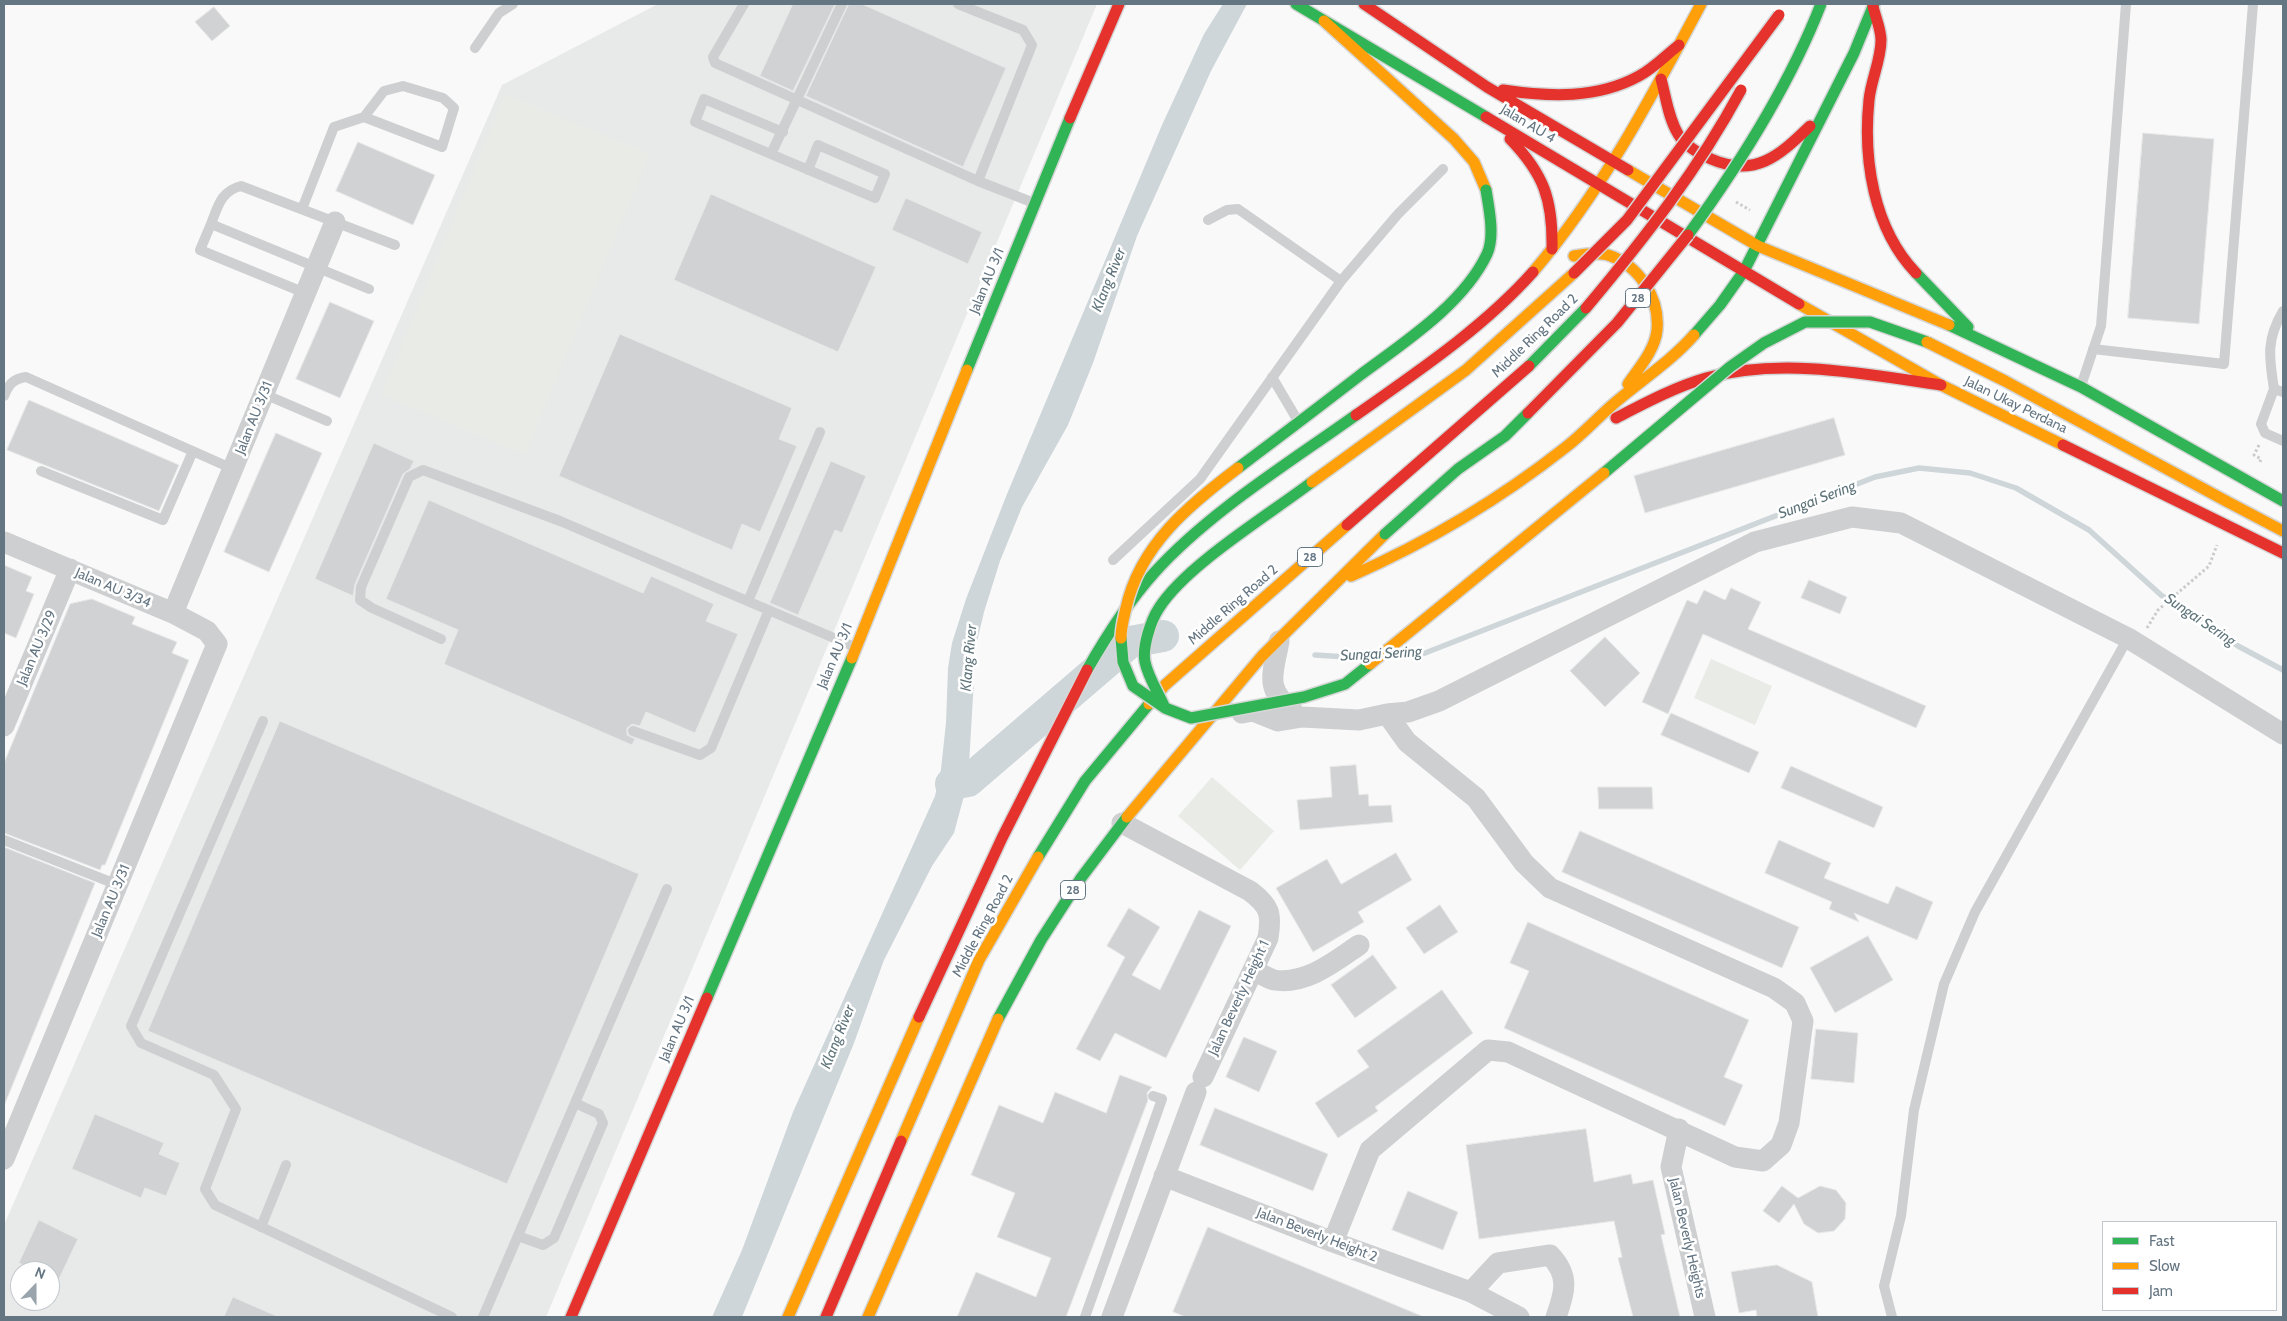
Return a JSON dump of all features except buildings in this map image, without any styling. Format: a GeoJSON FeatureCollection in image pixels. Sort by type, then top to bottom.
{"type":"FeatureCollection","features":[{"type":"Feature","properties":{"kind":"main road","name":"Jalan AU 3/1"},"geometry":{"type":"LineString","coordinates":[[571,1317],[856,648],[1034,203],[1120,4]]}},
{"type":"Feature","properties":{"kind":"main road","name":"Jalan AU 4"},"geometry":{"type":"LineString","coordinates":[[1296,4],[1601,184],[1744,271]]}},
{"type":"Feature","properties":{"kind":"main road"},"geometry":{"type":"LineString","coordinates":[[788,1317],[910,1038],[1016,807],[1100,643],[1150,576],[1194,536],[1308,439],[1437,356],[1529,276],[1552,249],[1601,184],[1615,162],[1701,4]]}},
{"type":"Feature","properties":{"kind":"main road","name":"Middle Ring Road 2"},"geometry":{"type":"LineString","coordinates":[[826,1317],[979,960],[1059,821],[1085,781],[1146,704],[1165,685],[1431,450],[1535,361],[1586,308],[1639,246],[1708,150],[1784,4]]}},
{"type":"Feature","properties":{"kind":"main road","name":"28"},"geometry":{"type":"LineString","coordinates":[[868,1317],[1001,1011],[1040,940],[1081,878],[1122,822],[1201,726],[1262,656],[1340,581],[1385,534],[1458,469],[1505,436],[1617,323],[1660,272],[1708,209],[1753,139],[1811,30],[1821,4]]}},
{"type":"Feature","properties":{"kind":"main road","name":"Jalan AU 4"},"geometry":{"type":"LineString","coordinates":[[1370,5],[1487,87],[1758,246]]}},
{"type":"Feature","properties":{"kind":"main road"},"geometry":{"type":"LineString","coordinates":[[1340,581],[1391,559],[1457,523],[1506,492],[1568,444],[1618,400],[1671,359],[1734,288],[1744,271],[1854,53],[1873,5]]}},
{"type":"Feature","properties":{"kind":"main road"},"geometry":{"type":"LineString","coordinates":[[1873,5],[1881,39],[1869,100],[1868,150],[1874,197],[1890,234],[1913,270],[1981,340]]}},
{"type":"Feature","properties":{"kind":"main road"},"geometry":{"type":"LineString","coordinates":[[1165,708],[1145,662],[1149,627],[1159,607],[1180,583],[1213,555],[1466,370],[1562,284],[1627,220],[1779,16]]}},
{"type":"Feature","properties":{"kind":"main road"},"geometry":{"type":"LineString","coordinates":[[1324,21],[1454,140],[1474,162],[1486,190],[1491,216],[1488,252],[1472,279],[1449,305],[1390,353],[1205,493],[1169,527],[1146,557],[1131,586],[1120,631],[1123,662],[1133,686],[1165,708],[1191,718],[1304,697],[1345,684],[1534,532],[1730,367],[1764,343],[1805,322],[1870,322],[1916,337],[2005,381],[2283,531]]}},
{"type":"Feature","properties":{"kind":"main road"},"geometry":{"type":"LineString","coordinates":[[1487,87],[1538,96],[1570,97],[1600,93],[1640,76],[1679,45]]}},
{"type":"Feature","properties":{"kind":"main road"},"geometry":{"type":"LineString","coordinates":[[1661,79],[1673,122],[1682,140],[1722,166],[1744,168],[1768,162],[1791,145],[1823,113]]}},
{"type":"Feature","properties":{"kind":"main road"},"geometry":{"type":"LineString","coordinates":[[1487,117],[1516,145],[1539,173],[1547,188],[1554,221],[1552,249]]}},
{"type":"Feature","properties":{"kind":"main road"},"geometry":{"type":"LineString","coordinates":[[1758,246],[1874,292],[2081,387],[2283,501]]}},
{"type":"Feature","properties":{"kind":"main road"},"geometry":{"type":"LineString","coordinates":[[1529,276],[1559,261],[1584,252],[1610,255],[1641,275],[1655,303],[1657,331],[1653,346],[1618,400]]}},
{"type":"Feature","properties":{"kind":"main road","name":"Jalan Ukay Perdana"},"geometry":{"type":"LineString","coordinates":[[1744,271],[1941,385],[2283,553]]}},
{"type":"Feature","properties":{"kind":"main road"},"geometry":{"type":"LineString","coordinates":[[1568,444],[1658,396],[1720,375],[1782,369],[1824,369],[1941,385]]}},
{"type":"Feature","properties":{"kind":"street","name":"Jalan AU 3/31"},"geometry":{"type":"LineString","coordinates":[[173,613],[335,222]]}},
{"type":"Feature","properties":{"kind":"street"},"geometry":{"type":"LineString","coordinates":[[1201,726],[1253,711],[1278,722],[1302,717],[1359,720],[1408,712],[1438,701],[1755,542],[1852,517],[1901,523],[2133,641],[2283,734]]}},
{"type":"Feature","properties":{"kind":"street","name":"Jalan AU 3/34"},"geometry":{"type":"LineString","coordinates":[[4,542],[173,613],[207,631],[217,644]]}},
{"type":"Feature","properties":{"kind":"street","name":"Jalan AU 3/29"},"geometry":{"type":"LineString","coordinates":[[4,722],[70,570]]}},
{"type":"Feature","properties":{"kind":"street"},"geometry":{"type":"LineString","coordinates":[[1279,641],[1272,682],[1273,691],[1302,717]]}},
{"type":"Feature","properties":{"kind":"street","name":"Jalan AU 3/31"},"geometry":{"type":"LineString","coordinates":[[4,1159],[14,1125],[118,885],[217,644]]}},
{"type":"Feature","properties":{"kind":"street"},"geometry":{"type":"LineString","coordinates":[[1333,1242],[1370,1150],[1488,1050],[1508,1052],[1679,1129],[1735,1157],[1763,1161],[1781,1145],[1789,1123],[1803,1021],[1795,1003],[1774,988],[1550,888],[1524,863],[1476,798],[1407,742],[1387,714]]}},
{"type":"Feature","properties":{"kind":"street","name":"Jalan Beverly Height 1"},"geometry":{"type":"LineString","coordinates":[[1112,1317],[1200,1084],[1268,938],[1271,919],[1265,902],[1250,891],[1122,822]]}},
{"type":"Feature","properties":{"kind":"street"},"geometry":{"type":"LineString","coordinates":[[1253,970],[1274,980],[1302,980],[1335,962],[1359,945]]}},
{"type":"Feature","properties":{"kind":"street","name":"Jalan Beverly Heights"},"geometry":{"type":"LineString","coordinates":[[1679,1129],[1671,1166],[1705,1317]]}},
{"type":"Feature","properties":{"kind":"street","name":"Jalan Beverly Height 2"},"geometry":{"type":"LineString","coordinates":[[1164,1176],[1333,1242],[1471,1292],[1518,1317]]}},
{"type":"Feature","properties":{"kind":"street"},"geometry":{"type":"LineString","coordinates":[[1471,1292],[1498,1262],[1550,1255],[1561,1266],[1565,1283],[1556,1317]]}},
{"type":"Feature","properties":{"kind":"lane"},"geometry":{"type":"LineString","coordinates":[[475,48],[499,13],[513,4]]}},
{"type":"Feature","properties":{"kind":"lane"},"geometry":{"type":"LineString","coordinates":[[744,4],[713,57],[715,63],[978,181],[1034,203]]}},
{"type":"Feature","properties":{"kind":"lane"},"geometry":{"type":"LineString","coordinates":[[771,154],[798,101],[842,4]]}},
{"type":"Feature","properties":{"kind":"lane"},"geometry":{"type":"LineString","coordinates":[[958,4],[1023,30],[1032,45],[978,181]]}},
{"type":"Feature","properties":{"kind":"lane"},"geometry":{"type":"LineString","coordinates":[[2081,387],[2088,372],[2101,326],[2126,4]]}},
{"type":"Feature","properties":{"kind":"lane"},"geometry":{"type":"LineString","coordinates":[[2093,349],[2224,364],[2254,4]]}},
{"type":"Feature","properties":{"kind":"lane"},"geometry":{"type":"LineString","coordinates":[[302,210],[334,127],[364,117],[384,91],[403,86],[443,98],[454,108],[442,147],[364,117]]}},
{"type":"Feature","properties":{"kind":"lane"},"geometry":{"type":"LineString","coordinates":[[783,132],[704,99],[695,122],[808,170],[875,198],[885,174],[818,145],[808,170]]}},
{"type":"Feature","properties":{"kind":"lane"},"geometry":{"type":"LineString","coordinates":[[1112,560],[1200,479],[1341,281],[1398,214],[1443,169]]}},
{"type":"Feature","properties":{"kind":"lane"},"geometry":{"type":"LineString","coordinates":[[305,293],[200,250],[221,199],[229,189],[241,186],[394,245]]}},
{"type":"Feature","properties":{"kind":"lane"},"geometry":{"type":"LineString","coordinates":[[1208,220],[1227,210],[1238,209],[1341,281]]}},
{"type":"Feature","properties":{"kind":"lane"},"geometry":{"type":"LineString","coordinates":[[211,224],[369,289]]}},
{"type":"Feature","properties":{"kind":"lane"},"geometry":{"type":"LineString","coordinates":[[2283,311],[2269,344],[2269,355],[2279,390],[2261,424],[2265,433],[2283,441]]}},
{"type":"Feature","properties":{"kind":"lane"},"geometry":{"type":"LineString","coordinates":[[4,396],[8,385],[15,379],[26,376],[233,469]]}},
{"type":"Feature","properties":{"kind":"lane"},"geometry":{"type":"LineString","coordinates":[[1272,377],[1308,439]]}},
{"type":"Feature","properties":{"kind":"lane"},"geometry":{"type":"LineString","coordinates":[[264,394],[327,420]]}},
{"type":"Feature","properties":{"kind":"lane"},"geometry":{"type":"LineString","coordinates":[[748,601],[820,432]]}},
{"type":"Feature","properties":{"kind":"lane"},"geometry":{"type":"LineString","coordinates":[[41,471],[163,520],[193,451]]}},
{"type":"Feature","properties":{"kind":"lane"},"geometry":{"type":"LineString","coordinates":[[441,639],[360,600],[361,587],[409,477],[423,470],[560,521],[856,648]]}},
{"type":"Feature","properties":{"kind":"lane"},"geometry":{"type":"LineString","coordinates":[[633,731],[700,755],[711,748],[770,610]]}},
{"type":"Feature","properties":{"kind":"lane"},"geometry":{"type":"LineString","coordinates":[[1892,1317],[1884,1286],[1901,1216],[1914,1110],[1944,984],[1974,912],[2133,641]]}},
{"type":"Feature","properties":{"kind":"lane"},"geometry":{"type":"LineString","coordinates":[[263,720],[131,1026],[141,1043],[214,1075],[236,1110],[205,1189],[215,1205],[452,1317]]}},
{"type":"Feature","properties":{"kind":"lane"},"geometry":{"type":"LineString","coordinates":[[4,840],[118,885]]}},
{"type":"Feature","properties":{"kind":"lane"},"geometry":{"type":"LineString","coordinates":[[483,1317],[667,889]]}},
{"type":"Feature","properties":{"kind":"lane"},"geometry":{"type":"LineString","coordinates":[[1085,1317],[1162,1099],[1154,1096]]}},
{"type":"Feature","properties":{"kind":"lane"},"geometry":{"type":"LineString","coordinates":[[518,1236],[543,1246],[554,1238],[603,1123],[599,1114],[575,1103]]}},
{"type":"Feature","properties":{"kind":"lane"},"geometry":{"type":"LineString","coordinates":[[261,1227],[286,1165]]}},
{"type":"Feature","properties":{"kind":"path"},"geometry":{"type":"LineString","coordinates":[[2260,462],[2261,459],[2254,455],[2265,433]]}},
{"type":"Feature","properties":{"kind":"path"},"geometry":{"type":"LineString","coordinates":[[2133,641],[2158,610],[2209,566],[2225,523]]}},
{"type":"Feature","properties":{"kind":"shaded area"},"geometry":{"type":"Polygon","coordinates":[[[658,4],[1097,4],[546,1317],[4,1317],[4,1225],[502,85],[658,4]]]}},
{"type":"Feature","properties":{"kind":"shaded area"},"geometry":{"type":"Polygon","coordinates":[[[505,94],[650,154],[525,455],[381,395],[505,94]]]}},
{"type":"Feature","properties":{"kind":"shaded area"},"geometry":{"type":"Polygon","coordinates":[[[1711,659],[1772,686],[1755,725],[1694,698],[1711,659]]]}},
{"type":"Feature","properties":{"kind":"shaded area"},"geometry":{"type":"Polygon","coordinates":[[[1212,777],[1274,831],[1240,870],[1178,816],[1212,777]]]}},
{"type":"Feature","properties":{"kind":"water","name":"Klang River"},"geometry":{"type":"Polygon","coordinates":[[[1223,4],[1247,4],[1211,71],[1137,236],[1093,363],[1068,425],[1022,507],[1000,561],[984,612],[976,646],[968,781],[954,833],[932,866],[884,960],[854,1043],[742,1317],[712,1317],[742,1250],[793,1112],[935,796],[941,769],[946,723],[948,668],[952,643],[966,599],[1007,494],[1162,125],[1204,34],[1223,4]]]}},
{"type":"Feature","properties":{"kind":"waterway","name":"Sungai Sering"},"geometry":{"type":"LineString","coordinates":[[1395,656],[1420,655],[1875,477],[1919,468],[1970,473],[2016,488],[2089,530],[2161,595],[2238,646],[2283,670]]}},
{"type":"Feature","properties":{"kind":"waterway","name":"Sungai Sering"},"geometry":{"type":"LineString","coordinates":[[951,784],[968,781],[1130,642],[1163,636]]}},
{"type":"Feature","properties":{"kind":"waterway","name":"Sungai Sering"},"geometry":{"type":"LineString","coordinates":[[1315,655],[1363,658]]}},
{"type":"Feature","properties":{"kind":"traffic: fast"},"geometry":{"type":"LineString","coordinates":[[1296,4],[1486,117]]}},
{"type":"Feature","properties":{"kind":"traffic: fast"},"geometry":{"type":"LineString","coordinates":[[1688,235],[1726,181],[1779,94],[1821,4]]}},
{"type":"Feature","properties":{"kind":"traffic: fast"},"geometry":{"type":"LineString","coordinates":[[1694,335],[1720,305],[1744,271],[1854,53],[1874,4]]}},
{"type":"Feature","properties":{"kind":"traffic: fast"},"geometry":{"type":"LineString","coordinates":[[967,370],[1070,118]]}},
{"type":"Feature","properties":{"kind":"traffic: fast"},"geometry":{"type":"LineString","coordinates":[[1238,468],[1413,336],[1448,306],[1463,290],[1487,254],[1491,239],[1491,222],[1486,190]]}},
{"type":"Feature","properties":{"kind":"traffic: fast"},"geometry":{"type":"LineString","coordinates":[[1916,273],[1968,327]]}},
{"type":"Feature","properties":{"kind":"traffic: fast"},"geometry":{"type":"LineString","coordinates":[[1529,366],[1586,308]]}},
{"type":"Feature","properties":{"kind":"traffic: fast"},"geometry":{"type":"LineString","coordinates":[[1604,473],[1730,367],[1764,343],[1805,322],[1870,322],[1927,342]]}},
{"type":"Feature","properties":{"kind":"traffic: fast"},"geometry":{"type":"LineString","coordinates":[[1949,325],[2081,387],[2283,501]]}},
{"type":"Feature","properties":{"kind":"traffic: fast"},"geometry":{"type":"LineString","coordinates":[[1385,534],[1458,469],[1505,436],[1528,413]]}},
{"type":"Feature","properties":{"kind":"traffic: fast"},"geometry":{"type":"LineString","coordinates":[[1087,670],[1135,595],[1154,573],[1199,529],[1250,489],[1356,415]]}},
{"type":"Feature","properties":{"kind":"traffic: fast"},"geometry":{"type":"LineString","coordinates":[[1165,708],[1149,674],[1144,656],[1148,634],[1159,608],[1188,575],[1208,558],[1312,482]]}},
{"type":"Feature","properties":{"kind":"traffic: fast"},"geometry":{"type":"LineString","coordinates":[[1121,638],[1123,662],[1133,686],[1165,708],[1191,718],[1304,697],[1345,684],[1370,664]]}},
{"type":"Feature","properties":{"kind":"traffic: fast"},"geometry":{"type":"LineString","coordinates":[[707,998],[852,658]]}},
{"type":"Feature","properties":{"kind":"traffic: fast"},"geometry":{"type":"LineString","coordinates":[[1038,857],[1085,781],[1149,704]]}},
{"type":"Feature","properties":{"kind":"traffic: fast"},"geometry":{"type":"LineString","coordinates":[[998,1019],[1041,940],[1081,878],[1127,817]]}},
{"type":"Feature","properties":{"kind":"traffic: slow"},"geometry":{"type":"LineString","coordinates":[[1533,272],[1581,209],[1624,143],[1701,4]]}},
{"type":"Feature","properties":{"kind":"traffic: slow"},"geometry":{"type":"LineString","coordinates":[[1324,21],[1454,139],[1474,162],[1486,190]]}},
{"type":"Feature","properties":{"kind":"traffic: slow"},"geometry":{"type":"LineString","coordinates":[[1628,170],[1758,246],[1949,325]]}},
{"type":"Feature","properties":{"kind":"traffic: slow"},"geometry":{"type":"LineString","coordinates":[[1574,256],[1600,254],[1619,260],[1638,275],[1651,295],[1657,318],[1656,337],[1646,358],[1628,384]]}},
{"type":"Feature","properties":{"kind":"traffic: slow"},"geometry":{"type":"LineString","coordinates":[[1312,482],[1466,370],[1574,273]]}},
{"type":"Feature","properties":{"kind":"traffic: slow"},"geometry":{"type":"LineString","coordinates":[[1799,304],[1941,385],[2063,445]]}},
{"type":"Feature","properties":{"kind":"traffic: slow"},"geometry":{"type":"LineString","coordinates":[[1351,576],[1408,549],[1463,518],[1541,466],[1573,442],[1617,401],[1657,370],[1694,335]]}},
{"type":"Feature","properties":{"kind":"traffic: slow"},"geometry":{"type":"LineString","coordinates":[[1927,342],[2005,381],[2226,501]]}},
{"type":"Feature","properties":{"kind":"traffic: slow"},"geometry":{"type":"LineString","coordinates":[[852,658],[967,370]]}},
{"type":"Feature","properties":{"kind":"traffic: slow"},"geometry":{"type":"LineString","coordinates":[[1121,638],[1126,608],[1133,585],[1155,546],[1185,512],[1238,468]]}},
{"type":"Feature","properties":{"kind":"traffic: slow"},"geometry":{"type":"LineString","coordinates":[[1370,664],[1604,473]]}},
{"type":"Feature","properties":{"kind":"traffic: slow"},"geometry":{"type":"LineString","coordinates":[[2226,501],[2283,531]]}},
{"type":"Feature","properties":{"kind":"traffic: slow"},"geometry":{"type":"LineString","coordinates":[[1149,704],[1165,685],[1347,525]]}},
{"type":"Feature","properties":{"kind":"traffic: slow"},"geometry":{"type":"LineString","coordinates":[[1127,817],[1262,656],[1385,534]]}},
{"type":"Feature","properties":{"kind":"traffic: slow"},"geometry":{"type":"LineString","coordinates":[[901,1141],[979,960],[1038,857]]}},
{"type":"Feature","properties":{"kind":"traffic: slow"},"geometry":{"type":"LineString","coordinates":[[788,1317],[919,1017]]}},
{"type":"Feature","properties":{"kind":"traffic: slow"},"geometry":{"type":"LineString","coordinates":[[868,1317],[998,1019]]}},
{"type":"Feature","properties":{"kind":"traffic: jam"},"geometry":{"type":"LineString","coordinates":[[1070,118],[1119,4]]}},
{"type":"Feature","properties":{"kind":"traffic: jam"},"geometry":{"type":"LineString","coordinates":[[1364,4],[1487,87],[1628,170]]}},
{"type":"Feature","properties":{"kind":"traffic: jam"},"geometry":{"type":"LineString","coordinates":[[1873,6],[1881,40],[1869,100],[1868,146],[1870,169],[1874,192],[1890,235],[1901,255],[1916,273]]}},
{"type":"Feature","properties":{"kind":"traffic: jam"},"geometry":{"type":"LineString","coordinates":[[1574,273],[1627,220],[1779,15]]}},
{"type":"Feature","properties":{"kind":"traffic: jam"},"geometry":{"type":"LineString","coordinates":[[1503,90],[1556,95],[1607,89],[1644,73],[1679,45]]}},
{"type":"Feature","properties":{"kind":"traffic: jam"},"geometry":{"type":"LineString","coordinates":[[1661,79],[1672,121],[1681,138],[1688,146],[1711,159],[1727,164],[1753,165],[1777,155],[1810,126]]}},
{"type":"Feature","properties":{"kind":"traffic: jam"},"geometry":{"type":"LineString","coordinates":[[1586,308],[1669,203],[1707,148],[1741,90]]}},
{"type":"Feature","properties":{"kind":"traffic: jam"},"geometry":{"type":"LineString","coordinates":[[1486,117],[1799,304]]}},
{"type":"Feature","properties":{"kind":"traffic: jam"},"geometry":{"type":"LineString","coordinates":[[1510,139],[1531,164],[1544,189],[1551,216],[1552,249]]}},
{"type":"Feature","properties":{"kind":"traffic: jam"},"geometry":{"type":"LineString","coordinates":[[1528,413],[1617,323],[1688,235]]}},
{"type":"Feature","properties":{"kind":"traffic: jam"},"geometry":{"type":"LineString","coordinates":[[1356,415],[1426,366],[1471,331],[1533,272]]}},
{"type":"Feature","properties":{"kind":"traffic: jam"},"geometry":{"type":"LineString","coordinates":[[1347,525],[1529,366]]}},
{"type":"Feature","properties":{"kind":"traffic: jam"},"geometry":{"type":"LineString","coordinates":[[1616,418],[1660,396],[1706,378],[1764,369],[1794,368],[1853,372],[1941,385]]}},
{"type":"Feature","properties":{"kind":"traffic: jam"},"geometry":{"type":"LineString","coordinates":[[2063,445],[2283,553]]}},
{"type":"Feature","properties":{"kind":"traffic: jam"},"geometry":{"type":"LineString","coordinates":[[919,1017],[1002,838],[1087,670]]}},
{"type":"Feature","properties":{"kind":"traffic: jam"},"geometry":{"type":"LineString","coordinates":[[571,1317],[707,998]]}},
{"type":"Feature","properties":{"kind":"traffic: jam"},"geometry":{"type":"LineString","coordinates":[[826,1317],[901,1141]]}}]}
